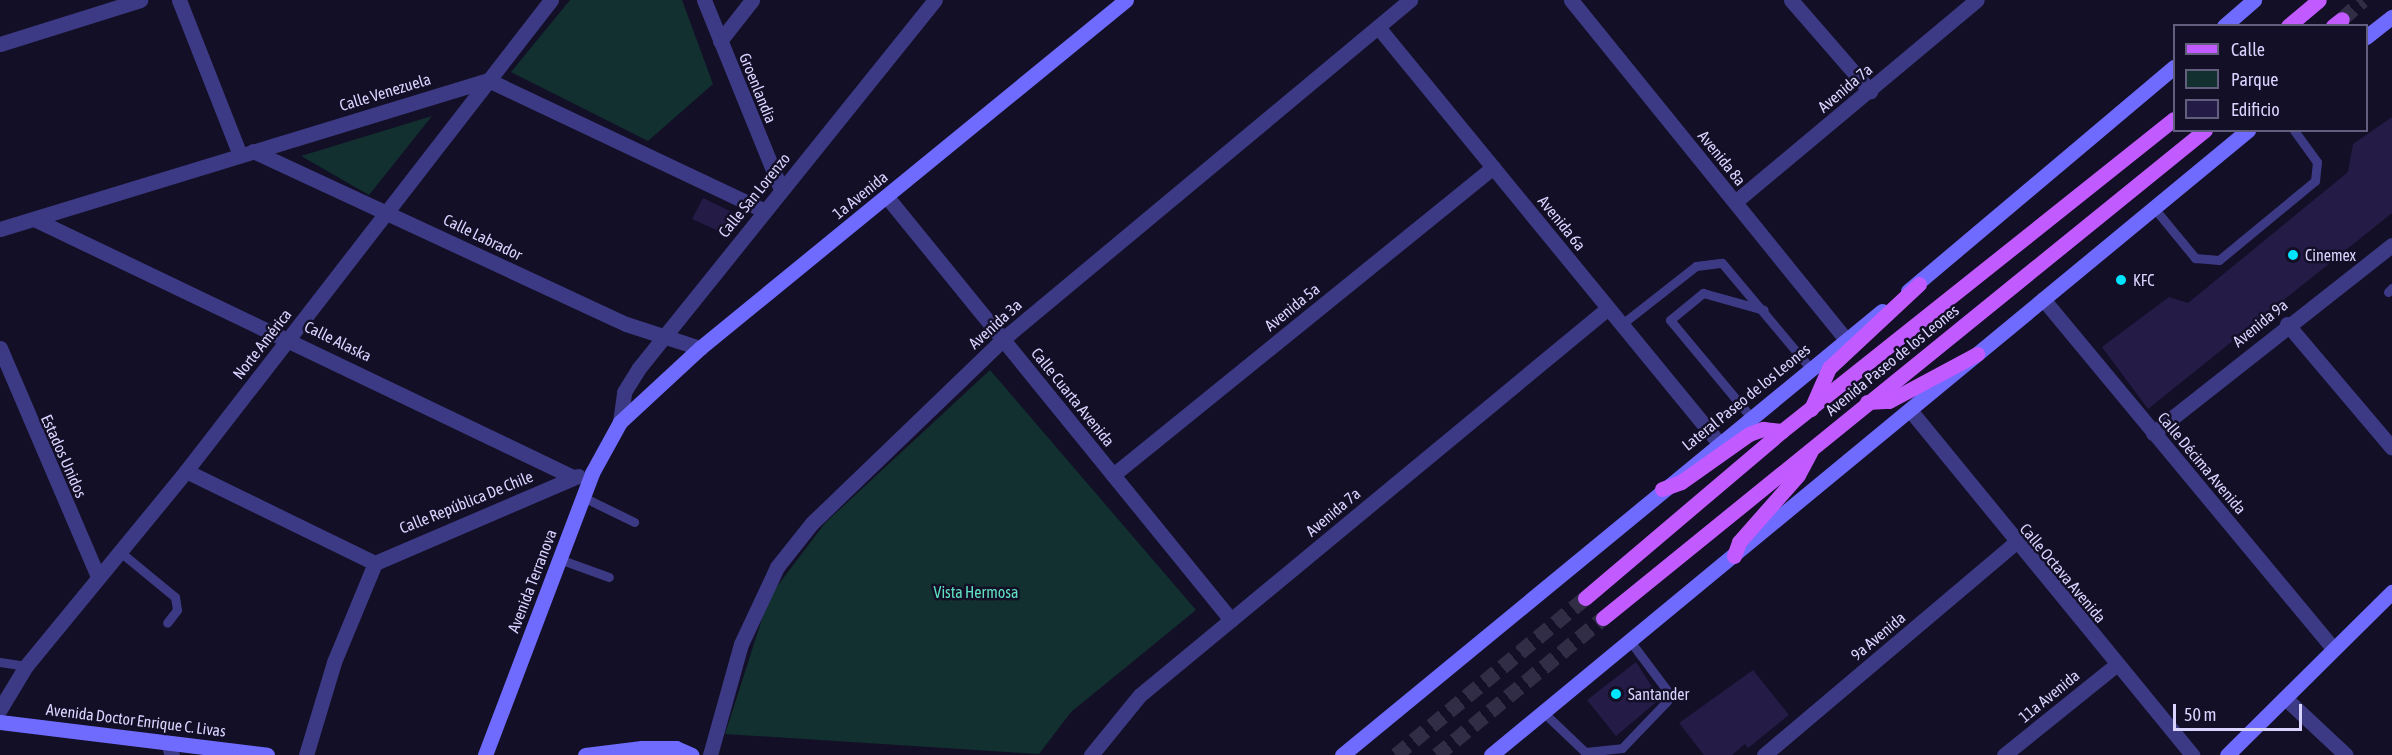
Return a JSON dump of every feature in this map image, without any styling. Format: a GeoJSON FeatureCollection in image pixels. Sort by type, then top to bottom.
{"type":"FeatureCollection","features":[{"type":"Feature","properties":{"kind":"main road"},"geometry":{"type":"LineString","coordinates":[[2290,24],[2319,0]]}},
{"type":"Feature","properties":{"kind":"main road","name":"Avenida Paseo de los Leones"},"geometry":{"type":"LineString","coordinates":[[1585,598],[1782,431],[2173,121]]}},
{"type":"Feature","properties":{"kind":"main road","name":"Avenida Paseo de los Leones"},"geometry":{"type":"LineString","coordinates":[[1603,618],[2203,132]]}},
{"type":"Feature","properties":{"kind":"main road"},"geometry":{"type":"LineString","coordinates":[[1811,409],[1829,368],[1919,284]]}},
{"type":"Feature","properties":{"kind":"main road"},"geometry":{"type":"LineString","coordinates":[[1867,402],[1889,401],[1977,354]]}},
{"type":"Feature","properties":{"kind":"main road"},"geometry":{"type":"LineString","coordinates":[[1662,489],[1681,482],[1749,434],[1763,429],[1782,431]]}},
{"type":"Feature","properties":{"kind":"main road"},"geometry":{"type":"LineString","coordinates":[[1734,556],[1739,542],[1798,475],[1813,446]]}},
{"type":"Feature","properties":{"kind":"street"},"geometry":{"type":"LineString","coordinates":[[0,44],[140,0]]}},
{"type":"Feature","properties":{"kind":"street"},"geometry":{"type":"LineString","coordinates":[[178,0],[247,153]]}},
{"type":"Feature","properties":{"kind":"street","name":"Norte América"},"geometry":{"type":"LineString","coordinates":[[0,709],[26,666],[186,471],[291,337],[386,209],[551,0]]}},
{"type":"Feature","properties":{"kind":"street","name":"Groenlandia"},"geometry":{"type":"LineString","coordinates":[[704,0],[781,190]]}},
{"type":"Feature","properties":{"kind":"street"},"geometry":{"type":"LineString","coordinates":[[720,41],[752,0]]}},
{"type":"Feature","properties":{"kind":"street","name":"Calle San Lorenzo"},"geometry":{"type":"LineString","coordinates":[[620,422],[624,392],[663,335],[935,0]]}},
{"type":"Feature","properties":{"kind":"street","name":"1a Avenida"},"geometry":{"type":"LineString","coordinates":[[620,422],[700,348],[1126,0]]}},
{"type":"Feature","properties":{"kind":"street","name":"Avenida 3a"},"geometry":{"type":"LineString","coordinates":[[710,755],[741,644],[777,567],[812,524],[1003,339],[1410,0]]}},
{"type":"Feature","properties":{"kind":"street","name":"Avenida 8a"},"geometry":{"type":"LineString","coordinates":[[1571,0],[1846,339]]}},
{"type":"Feature","properties":{"kind":"street"},"geometry":{"type":"LineString","coordinates":[[1791,0],[1870,91]]}},
{"type":"Feature","properties":{"kind":"street","name":"Avenida 7a"},"geometry":{"type":"LineString","coordinates":[[1735,202],[1977,0]]}},
{"type":"Feature","properties":{"kind":"street"},"geometry":{"type":"LineString","coordinates":[[2226,24],[2254,0]]}},
{"type":"Feature","properties":{"kind":"street"},"geometry":{"type":"LineString","coordinates":[[2368,36],[2392,17]]}},
{"type":"Feature","properties":{"kind":"street","name":"Avenida 6a"},"geometry":{"type":"LineString","coordinates":[[1378,27],[1718,442]]}},
{"type":"Feature","properties":{"kind":"street","name":"Lateral Paseo de los Leones"},"geometry":{"type":"LineString","coordinates":[[1342,755],[1718,442],[1846,339],[1919,284],[2173,70]]}},
{"type":"Feature","properties":{"kind":"street"},"geometry":{"type":"LineString","coordinates":[[488,80],[765,211]]}},
{"type":"Feature","properties":{"kind":"street","name":"Calle Venezuela"},"geometry":{"type":"LineString","coordinates":[[0,229],[488,80]]}},
{"type":"Feature","properties":{"kind":"street"},"geometry":{"type":"LineString","coordinates":[[1491,755],[2246,132]]}},
{"type":"Feature","properties":{"kind":"street","name":"Calle Labrador"},"geometry":{"type":"LineString","coordinates":[[247,153],[386,209],[626,324],[700,348]]}},
{"type":"Feature","properties":{"kind":"street","name":"Avenida 5a"},"geometry":{"type":"LineString","coordinates":[[1113,475],[1493,167]]}},
{"type":"Feature","properties":{"kind":"street","name":"Calle Cuarta Avenida"},"geometry":{"type":"LineString","coordinates":[[887,197],[1231,620]]}},
{"type":"Feature","properties":{"kind":"street","name":"Calle Alaska"},"geometry":{"type":"LineString","coordinates":[[34,219],[291,337],[573,477]]}},
{"type":"Feature","properties":{"kind":"street","name":"Avenida 9a"},"geometry":{"type":"LineString","coordinates":[[2153,433],[2287,324],[2392,245]]}},
{"type":"Feature","properties":{"kind":"street","name":"Calle Décima Avenida"},"geometry":{"type":"LineString","coordinates":[[2043,299],[2334,649]]}},
{"type":"Feature","properties":{"kind":"street","name":"Avenida 7a"},"geometry":{"type":"LineString","coordinates":[[1091,755],[1140,695],[1608,308]]}},
{"type":"Feature","properties":{"kind":"street"},"geometry":{"type":"LineString","coordinates":[[2287,324],[2392,448]]}},
{"type":"Feature","properties":{"kind":"street","name":"Estados Unidos"},"geometry":{"type":"LineString","coordinates":[[0,348],[98,578]]}},
{"type":"Feature","properties":{"kind":"street","name":"Calle Octava Avenida"},"geometry":{"type":"LineString","coordinates":[[1910,410],[2015,543],[2192,755]]}},
{"type":"Feature","properties":{"kind":"street","name":"Avenida Terranova"},"geometry":{"type":"LineString","coordinates":[[485,755],[592,473],[620,422]]}},
{"type":"Feature","properties":{"kind":"street"},"geometry":{"type":"LineString","coordinates":[[186,471],[375,563],[334,662],[306,755]]}},
{"type":"Feature","properties":{"kind":"street"},"geometry":{"type":"LineString","coordinates":[[573,477],[592,473]]}},
{"type":"Feature","properties":{"kind":"street","name":"Calle República De Chile"},"geometry":{"type":"LineString","coordinates":[[375,563],[573,477]]}},
{"type":"Feature","properties":{"kind":"street","name":"9a Avenida"},"geometry":{"type":"LineString","coordinates":[[1764,755],[2015,543]]}},
{"type":"Feature","properties":{"kind":"street"},"geometry":{"type":"LineString","coordinates":[[2227,755],[2392,592]]}},
{"type":"Feature","properties":{"kind":"street","name":"11a Avenida"},"geometry":{"type":"LineString","coordinates":[[2004,755],[2116,665]]}},
{"type":"Feature","properties":{"kind":"street"},"geometry":{"type":"LineString","coordinates":[[2285,698],[2346,755]]}},
{"type":"Feature","properties":{"kind":"street","name":"Avenida Doctor Enrique C. Livas"},"geometry":{"type":"LineString","coordinates":[[0,723],[170,749],[267,755]]}},
{"type":"Feature","properties":{"kind":"street"},"geometry":{"type":"LineString","coordinates":[[585,755],[675,752],[692,755]]}},
{"type":"Feature","properties":{"kind":"lane"},"geometry":{"type":"LineString","coordinates":[[2154,208],[2195,258],[2219,260],[2315,181],[2317,162],[2295,132]]}},
{"type":"Feature","properties":{"kind":"lane"},"geometry":{"type":"LineString","coordinates":[[1622,324],[1709,261],[1734,273],[1810,368]]}},
{"type":"Feature","properties":{"kind":"lane"},"geometry":{"type":"LineString","coordinates":[[1750,416],[1670,320],[1703,293],[1764,310]]}},
{"type":"Feature","properties":{"kind":"lane"},"geometry":{"type":"LineString","coordinates":[[583,497],[634,522]]}},
{"type":"Feature","properties":{"kind":"lane"},"geometry":{"type":"LineString","coordinates":[[119,551],[175,597],[177,610],[167,623]]}},
{"type":"Feature","properties":{"kind":"lane"},"geometry":{"type":"LineString","coordinates":[[559,559],[609,578]]}},
{"type":"Feature","properties":{"kind":"lane"},"geometry":{"type":"LineString","coordinates":[[1543,712],[1585,752],[1622,748],[1667,702],[1666,689],[1630,641]]}},
{"type":"Feature","properties":{"kind":"lane"},"geometry":{"type":"LineString","coordinates":[[0,662],[26,666]]}},
{"type":"Feature","properties":{"kind":"green space"},"geometry":{"type":"Polygon","coordinates":[[[570,0],[682,0],[713,84],[648,141],[511,72],[570,0]]]}},
{"type":"Feature","properties":{"kind":"green space"},"geometry":{"type":"Polygon","coordinates":[[[432,116],[369,195],[301,156],[432,116]]]}},
{"type":"Feature","properties":{"kind":"green space","name":"Vista Hermosa"},"geometry":{"type":"Polygon","coordinates":[[[990,370],[1196,610],[1071,712],[1039,754],[725,734],[769,597],[825,523],[990,370]]]}},
{"type":"Feature","properties":{"kind":"building","name":"Cinemex"},"geometry":{"type":"Polygon","coordinates":[[[2392,117],[2392,213],[2148,409],[2102,347],[2169,297],[2188,303],[2348,172],[2353,144],[2392,117]]]}},
{"type":"Feature","properties":{"kind":"building"},"geometry":{"type":"Polygon","coordinates":[[[703,198],[738,215],[727,235],[692,219],[703,198]]]}},
{"type":"Feature","properties":{"kind":"building"},"geometry":{"type":"Polygon","coordinates":[[[1636,662],[1660,699],[1616,736],[1587,700],[1636,662]]]}},
{"type":"Feature","properties":{"kind":"building"},"geometry":{"type":"Polygon","coordinates":[[[1753,670],[1789,715],[1748,748],[1745,744],[1732,755],[1704,755],[1679,723],[1753,670]]]}},
{"type":"Feature","properties":{"kind":"tunnel"},"geometry":{"type":"LineString","coordinates":[[2342,19],[2363,0]]}},
{"type":"Feature","properties":{"kind":"tunnel"},"geometry":{"type":"LineString","coordinates":[[1396,755],[1585,598]]}},
{"type":"Feature","properties":{"kind":"tunnel"},"geometry":{"type":"LineString","coordinates":[[1437,755],[1603,618]]}},
{"type":"Feature","properties":{"kind":"place","name":"Cinemex"},"geometry":{"type":"Point","coordinates":[2293,255]}},
{"type":"Feature","properties":{"kind":"place","name":"KFC"},"geometry":{"type":"Point","coordinates":[2121,280]}},
{"type":"Feature","properties":{"kind":"place","name":"Santander"},"geometry":{"type":"Point","coordinates":[1616,694]}}]}
